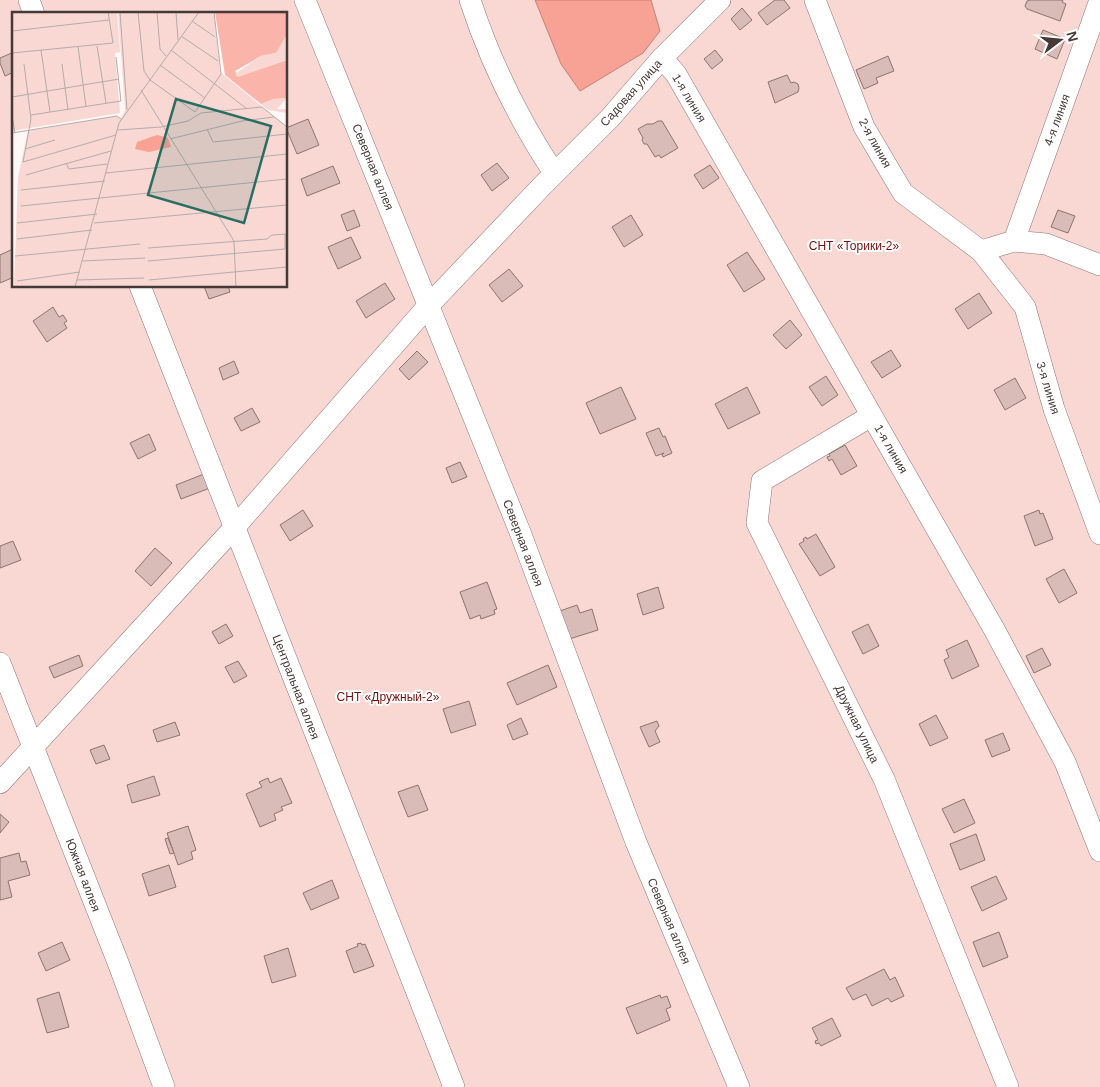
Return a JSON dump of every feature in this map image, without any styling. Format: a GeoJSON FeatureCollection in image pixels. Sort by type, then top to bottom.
{"type":"FeatureCollection","features":[{"type":"Feature","properties":{"kind":"street"},"geometry":{"type":"LineString","coordinates":[[29,0],[33,12]]}},
{"type":"Feature","properties":{"kind":"street","name":"Северная аллея"},"geometry":{"type":"LineString","coordinates":[[305,0],[520,532],[636,842],[739,1087]]}},
{"type":"Feature","properties":{"kind":"street"},"geometry":{"type":"LineString","coordinates":[[470,0],[481,34],[531,138],[548,180]]}},
{"type":"Feature","properties":{"kind":"street","name":"Садовая улица"},"geometry":{"type":"LineString","coordinates":[[0,783],[234,528],[429,305],[610,118],[662,58],[720,0]]}},
{"type":"Feature","properties":{"kind":"street","name":"2-я линия"},"geometry":{"type":"LineString","coordinates":[[815,0],[864,127],[903,193],[981,251]]}},
{"type":"Feature","properties":{"kind":"street","name":"4-я линия"},"geometry":{"type":"LineString","coordinates":[[1014,241],[1100,0]]}},
{"type":"Feature","properties":{"kind":"street","name":"1-я линия"},"geometry":{"type":"LineString","coordinates":[[662,58],[676,74],[994,629],[1065,762],[1100,851]]}},
{"type":"Feature","properties":{"kind":"street"},"geometry":{"type":"LineString","coordinates":[[981,251],[1014,241],[1046,244],[1100,265]]}},
{"type":"Feature","properties":{"kind":"street","name":"3-я линия"},"geometry":{"type":"LineString","coordinates":[[981,251],[1025,307],[1054,409],[1100,534]]}},
{"type":"Feature","properties":{"kind":"street","name":"Центральная аллея"},"geometry":{"type":"LineString","coordinates":[[141,288],[454,1087]]}},
{"type":"Feature","properties":{"kind":"street","name":"Дружная улица"},"geometry":{"type":"LineString","coordinates":[[871,416],[762,480],[757,523],[884,779],[1008,1087]]}},
{"type":"Feature","properties":{"kind":"street","name":"Южная аллея"},"geometry":{"type":"LineString","coordinates":[[0,663],[119,965],[164,1087]]}},
{"type":"Feature","properties":{"kind":"green space","name":"СНТ «Дружный-2»"},"geometry":{"type":"Polygon","coordinates":[[[0,0],[1100,0],[1100,1087],[0,1087],[0,0]]]}},
{"type":"Feature","properties":{"kind":"shaded area"},"geometry":{"type":"Polygon","coordinates":[[[535,0],[651,0],[660,31],[643,53],[580,91],[561,64],[535,0]]]}},
{"type":"Feature","properties":{"kind":"building"},"geometry":{"type":"Polygon","coordinates":[[[775,0],[784,0],[790,8],[767,25],[758,13],[775,0]]]}},
{"type":"Feature","properties":{"kind":"building"},"geometry":{"type":"Polygon","coordinates":[[[1063,0],[1062,2],[1066,4],[1060,21],[1027,9],[1025,6],[1027,1],[1063,0]]]}},
{"type":"Feature","properties":{"kind":"building"},"geometry":{"type":"Polygon","coordinates":[[[742,8],[752,20],[740,30],[731,19],[742,8]]]}},
{"type":"Feature","properties":{"kind":"building"},"geometry":{"type":"Polygon","coordinates":[[[1043,30],[1065,39],[1057,59],[1035,49],[1043,30]]]}},
{"type":"Feature","properties":{"kind":"building"},"geometry":{"type":"Polygon","coordinates":[[[715,50],[723,60],[712,69],[704,59],[715,50]]]}},
{"type":"Feature","properties":{"kind":"building"},"geometry":{"type":"Polygon","coordinates":[[[12,53],[12,73],[5,76],[0,58],[12,53]]]}},
{"type":"Feature","properties":{"kind":"building"},"geometry":{"type":"Polygon","coordinates":[[[888,56],[894,71],[876,78],[878,83],[864,89],[856,70],[888,56]]]}},
{"type":"Feature","properties":{"kind":"building"},"geometry":{"type":"Polygon","coordinates":[[[787,75],[791,83],[798,84],[798,92],[775,103],[768,82],[787,75]]]}},
{"type":"Feature","properties":{"kind":"building"},"geometry":{"type":"Polygon","coordinates":[[[308,119],[319,145],[297,154],[288,133],[288,127],[308,119]]]}},
{"type":"Feature","properties":{"kind":"building"},"geometry":{"type":"Polygon","coordinates":[[[662,121],[678,148],[661,158],[659,155],[655,157],[647,144],[644,144],[638,129],[662,121]]]}},
{"type":"Feature","properties":{"kind":"building"},"geometry":{"type":"Polygon","coordinates":[[[497,163],[509,178],[492,191],[481,175],[497,163]]]}},
{"type":"Feature","properties":{"kind":"building"},"geometry":{"type":"Polygon","coordinates":[[[710,165],[719,178],[703,189],[694,175],[710,165]]]}},
{"type":"Feature","properties":{"kind":"building"},"geometry":{"type":"Polygon","coordinates":[[[333,166],[340,183],[307,196],[301,179],[333,166]]]}},
{"type":"Feature","properties":{"kind":"building"},"geometry":{"type":"Polygon","coordinates":[[[354,210],[360,226],[347,231],[341,215],[354,210]]]}},
{"type":"Feature","properties":{"kind":"building"},"geometry":{"type":"Polygon","coordinates":[[[1058,210],[1075,216],[1068,233],[1051,227],[1058,210]]]}},
{"type":"Feature","properties":{"kind":"building"},"geometry":{"type":"Polygon","coordinates":[[[631,215],[643,235],[624,247],[612,227],[631,215]]]}},
{"type":"Feature","properties":{"kind":"building"},"geometry":{"type":"Polygon","coordinates":[[[351,237],[361,258],[338,269],[328,247],[351,237]]]}},
{"type":"Feature","properties":{"kind":"building"},"geometry":{"type":"Polygon","coordinates":[[[12,249],[12,278],[0,283],[0,255],[12,249]]]}},
{"type":"Feature","properties":{"kind":"building"},"geometry":{"type":"Polygon","coordinates":[[[747,252],[765,279],[744,292],[727,265],[747,252]]]}},
{"type":"Feature","properties":{"kind":"building"},"geometry":{"type":"Polygon","coordinates":[[[509,269],[523,286],[502,302],[489,285],[509,269]]]}},
{"type":"Feature","properties":{"kind":"building"},"geometry":{"type":"Polygon","coordinates":[[[385,283],[395,299],[366,318],[356,301],[385,283]]]}},
{"type":"Feature","properties":{"kind":"building"},"geometry":{"type":"Polygon","coordinates":[[[205,288],[229,288],[230,292],[209,299],[205,288]]]}},
{"type":"Feature","properties":{"kind":"building"},"geometry":{"type":"Polygon","coordinates":[[[979,293],[992,313],[968,329],[955,309],[979,293]]]}},
{"type":"Feature","properties":{"kind":"building"},"geometry":{"type":"Polygon","coordinates":[[[53,307],[59,317],[63,315],[67,321],[64,323],[67,328],[47,342],[33,321],[53,307]]]}},
{"type":"Feature","properties":{"kind":"building"},"geometry":{"type":"Polygon","coordinates":[[[790,320],[802,335],[786,349],[773,335],[790,320]]]}},
{"type":"Feature","properties":{"kind":"building"},"geometry":{"type":"Polygon","coordinates":[[[891,350],[901,366],[882,378],[871,362],[891,350]]]}},
{"type":"Feature","properties":{"kind":"building"},"geometry":{"type":"Polygon","coordinates":[[[417,351],[428,362],[409,380],[399,369],[417,351]]]}},
{"type":"Feature","properties":{"kind":"building"},"geometry":{"type":"Polygon","coordinates":[[[234,361],[239,373],[223,380],[219,368],[234,361]]]}},
{"type":"Feature","properties":{"kind":"building"},"geometry":{"type":"Polygon","coordinates":[[[826,376],[838,395],[822,406],[809,387],[826,376]]]}},
{"type":"Feature","properties":{"kind":"building"},"geometry":{"type":"Polygon","coordinates":[[[1015,378],[1026,398],[1005,410],[994,390],[1015,378]]]}},
{"type":"Feature","properties":{"kind":"building"},"geometry":{"type":"Polygon","coordinates":[[[621,387],[636,419],[600,434],[586,403],[621,387]]]}},
{"type":"Feature","properties":{"kind":"building"},"geometry":{"type":"Polygon","coordinates":[[[747,387],[760,413],[728,429],[715,404],[747,387]]]}},
{"type":"Feature","properties":{"kind":"building"},"geometry":{"type":"Polygon","coordinates":[[[252,408],[260,422],[241,431],[234,418],[252,408]]]}},
{"type":"Feature","properties":{"kind":"building"},"geometry":{"type":"Polygon","coordinates":[[[659,428],[663,437],[665,436],[672,453],[663,457],[664,453],[656,456],[646,433],[659,428]]]}},
{"type":"Feature","properties":{"kind":"building"},"geometry":{"type":"Polygon","coordinates":[[[149,434],[156,450],[138,459],[130,443],[149,434]]]}},
{"type":"Feature","properties":{"kind":"building"},"geometry":{"type":"Polygon","coordinates":[[[845,445],[857,466],[841,475],[832,459],[829,461],[827,457],[845,445]]]}},
{"type":"Feature","properties":{"kind":"building"},"geometry":{"type":"Polygon","coordinates":[[[460,462],[467,477],[452,483],[446,468],[460,462]]]}},
{"type":"Feature","properties":{"kind":"building"},"geometry":{"type":"Polygon","coordinates":[[[204,474],[210,488],[181,499],[176,485],[204,474]]]}},
{"type":"Feature","properties":{"kind":"building"},"geometry":{"type":"Polygon","coordinates":[[[303,510],[313,526],[290,541],[280,525],[303,510]]]}},
{"type":"Feature","properties":{"kind":"building"},"geometry":{"type":"Polygon","coordinates":[[[1039,510],[1040,514],[1043,513],[1053,539],[1035,546],[1024,516],[1039,510]]]}},
{"type":"Feature","properties":{"kind":"building"},"geometry":{"type":"Polygon","coordinates":[[[816,534],[835,567],[820,576],[799,544],[806,537],[807,539],[816,534]]]}},
{"type":"Feature","properties":{"kind":"building"},"geometry":{"type":"Polygon","coordinates":[[[13,541],[21,560],[0,568],[0,546],[13,541]]]}},
{"type":"Feature","properties":{"kind":"building"},"geometry":{"type":"Polygon","coordinates":[[[155,548],[172,563],[151,586],[135,571],[155,548]]]}},
{"type":"Feature","properties":{"kind":"building"},"geometry":{"type":"Polygon","coordinates":[[[1064,569],[1077,593],[1059,603],[1046,579],[1064,569]]]}},
{"type":"Feature","properties":{"kind":"building"},"geometry":{"type":"Polygon","coordinates":[[[487,582],[497,609],[494,610],[495,614],[481,619],[480,615],[470,619],[460,592],[487,582]]]}},
{"type":"Feature","properties":{"kind":"building"},"geometry":{"type":"Polygon","coordinates":[[[658,587],[664,608],[643,615],[637,594],[658,587]]]}},
{"type":"Feature","properties":{"kind":"building"},"geometry":{"type":"Polygon","coordinates":[[[577,605],[580,613],[592,609],[598,630],[566,640],[557,612],[577,605]]]}},
{"type":"Feature","properties":{"kind":"building"},"geometry":{"type":"Polygon","coordinates":[[[226,624],[233,636],[219,644],[212,632],[226,624]]]}},
{"type":"Feature","properties":{"kind":"building"},"geometry":{"type":"Polygon","coordinates":[[[868,624],[879,646],[863,654],[852,632],[868,624]]]}},
{"type":"Feature","properties":{"kind":"building"},"geometry":{"type":"Polygon","coordinates":[[[967,640],[979,666],[952,679],[944,660],[949,657],[946,650],[967,640]]]}},
{"type":"Feature","properties":{"kind":"building"},"geometry":{"type":"Polygon","coordinates":[[[1042,648],[1051,665],[1034,673],[1026,656],[1042,648]]]}},
{"type":"Feature","properties":{"kind":"building"},"geometry":{"type":"Polygon","coordinates":[[[79,655],[83,666],[54,678],[49,667],[79,655]]]}},
{"type":"Feature","properties":{"kind":"building"},"geometry":{"type":"Polygon","coordinates":[[[238,661],[247,676],[234,683],[225,667],[238,661]]]}},
{"type":"Feature","properties":{"kind":"building"},"geometry":{"type":"Polygon","coordinates":[[[548,665],[557,687],[517,705],[507,683],[548,665]]]}},
{"type":"Feature","properties":{"kind":"building"},"geometry":{"type":"Polygon","coordinates":[[[469,701],[476,725],[451,733],[443,709],[469,701]]]}},
{"type":"Feature","properties":{"kind":"building"},"geometry":{"type":"Polygon","coordinates":[[[936,715],[948,738],[930,746],[919,724],[936,715]]]}},
{"type":"Feature","properties":{"kind":"building"},"geometry":{"type":"Polygon","coordinates":[[[521,718],[528,734],[513,740],[507,725],[521,718]]]}},
{"type":"Feature","properties":{"kind":"building"},"geometry":{"type":"Polygon","coordinates":[[[657,721],[659,726],[655,731],[660,742],[649,747],[640,727],[657,721]]]}},
{"type":"Feature","properties":{"kind":"building"},"geometry":{"type":"Polygon","coordinates":[[[175,722],[180,735],[157,742],[153,730],[175,722]]]}},
{"type":"Feature","properties":{"kind":"building"},"geometry":{"type":"Polygon","coordinates":[[[1003,733],[1010,750],[992,757],[985,740],[1003,733]]]}},
{"type":"Feature","properties":{"kind":"building"},"geometry":{"type":"Polygon","coordinates":[[[104,745],[110,759],[96,764],[90,750],[104,745]]]}},
{"type":"Feature","properties":{"kind":"building"},"geometry":{"type":"Polygon","coordinates":[[[154,776],[160,795],[132,803],[127,785],[154,776]]]}},
{"type":"Feature","properties":{"kind":"building"},"geometry":{"type":"Polygon","coordinates":[[[268,778],[270,783],[281,778],[292,803],[281,807],[283,810],[274,814],[276,820],[260,827],[246,794],[262,787],[259,782],[268,778]]]}},
{"type":"Feature","properties":{"kind":"building"},"geometry":{"type":"Polygon","coordinates":[[[418,785],[428,810],[408,817],[398,792],[418,785]]]}},
{"type":"Feature","properties":{"kind":"building"},"geometry":{"type":"Polygon","coordinates":[[[964,799],[975,823],[954,833],[942,809],[964,799]]]}},
{"type":"Feature","properties":{"kind":"building"},"geometry":{"type":"Polygon","coordinates":[[[0,814],[9,822],[0,833],[0,814]]]}},
{"type":"Feature","properties":{"kind":"building"},"geometry":{"type":"Polygon","coordinates":[[[188,826],[196,850],[191,852],[193,859],[178,865],[167,833],[188,826]]]}},
{"type":"Feature","properties":{"kind":"building"},"geometry":{"type":"Polygon","coordinates":[[[976,834],[985,860],[960,870],[950,844],[976,834]]]}},
{"type":"Feature","properties":{"kind":"building"},"geometry":{"type":"Polygon","coordinates":[[[168,838],[174,853],[170,854],[165,839],[168,838]]]}},
{"type":"Feature","properties":{"kind":"building"},"geometry":{"type":"Polygon","coordinates":[[[19,853],[21,862],[26,861],[30,875],[8,881],[12,897],[0,900],[0,858],[19,853]]]}},
{"type":"Feature","properties":{"kind":"building"},"geometry":{"type":"Polygon","coordinates":[[[169,865],[176,887],[149,896],[142,874],[169,865]]]}},
{"type":"Feature","properties":{"kind":"building"},"geometry":{"type":"Polygon","coordinates":[[[996,876],[1007,899],[982,911],[971,887],[996,876]]]}},
{"type":"Feature","properties":{"kind":"building"},"geometry":{"type":"Polygon","coordinates":[[[332,880],[339,898],[311,910],[303,893],[332,880]]]}},
{"type":"Feature","properties":{"kind":"building"},"geometry":{"type":"Polygon","coordinates":[[[999,932],[1008,957],[983,967],[973,942],[999,932]]]}},
{"type":"Feature","properties":{"kind":"building"},"geometry":{"type":"Polygon","coordinates":[[[62,942],[70,960],[46,971],[38,953],[62,942]]]}},
{"type":"Feature","properties":{"kind":"building"},"geometry":{"type":"Polygon","coordinates":[[[361,943],[362,945],[365,944],[374,966],[354,973],[346,951],[361,943]]]}},
{"type":"Feature","properties":{"kind":"building"},"geometry":{"type":"Polygon","coordinates":[[[288,948],[296,976],[272,983],[264,956],[288,948]]]}},
{"type":"Feature","properties":{"kind":"building"},"geometry":{"type":"Polygon","coordinates":[[[884,969],[890,980],[895,977],[904,996],[891,1002],[888,998],[872,1006],[866,994],[853,1000],[846,988],[884,969]]]}},
{"type":"Feature","properties":{"kind":"building"},"geometry":{"type":"Polygon","coordinates":[[[59,992],[69,1027],[47,1033],[37,999],[59,992]]]}},
{"type":"Feature","properties":{"kind":"building"},"geometry":{"type":"Polygon","coordinates":[[[660,995],[661,998],[667,996],[671,1007],[666,1009],[670,1020],[637,1034],[626,1008],[660,995]]]}},
{"type":"Feature","properties":{"kind":"building"},"geometry":{"type":"Polygon","coordinates":[[[832,1018],[841,1036],[821,1046],[819,1043],[816,1044],[815,1041],[818,1040],[812,1028],[832,1018]]]}},
{"type":"Feature","properties":{"kind":"park label","name":"СНТ «Торики-2»"},"geometry":{"type":"Point","coordinates":[854,246]}}]}
